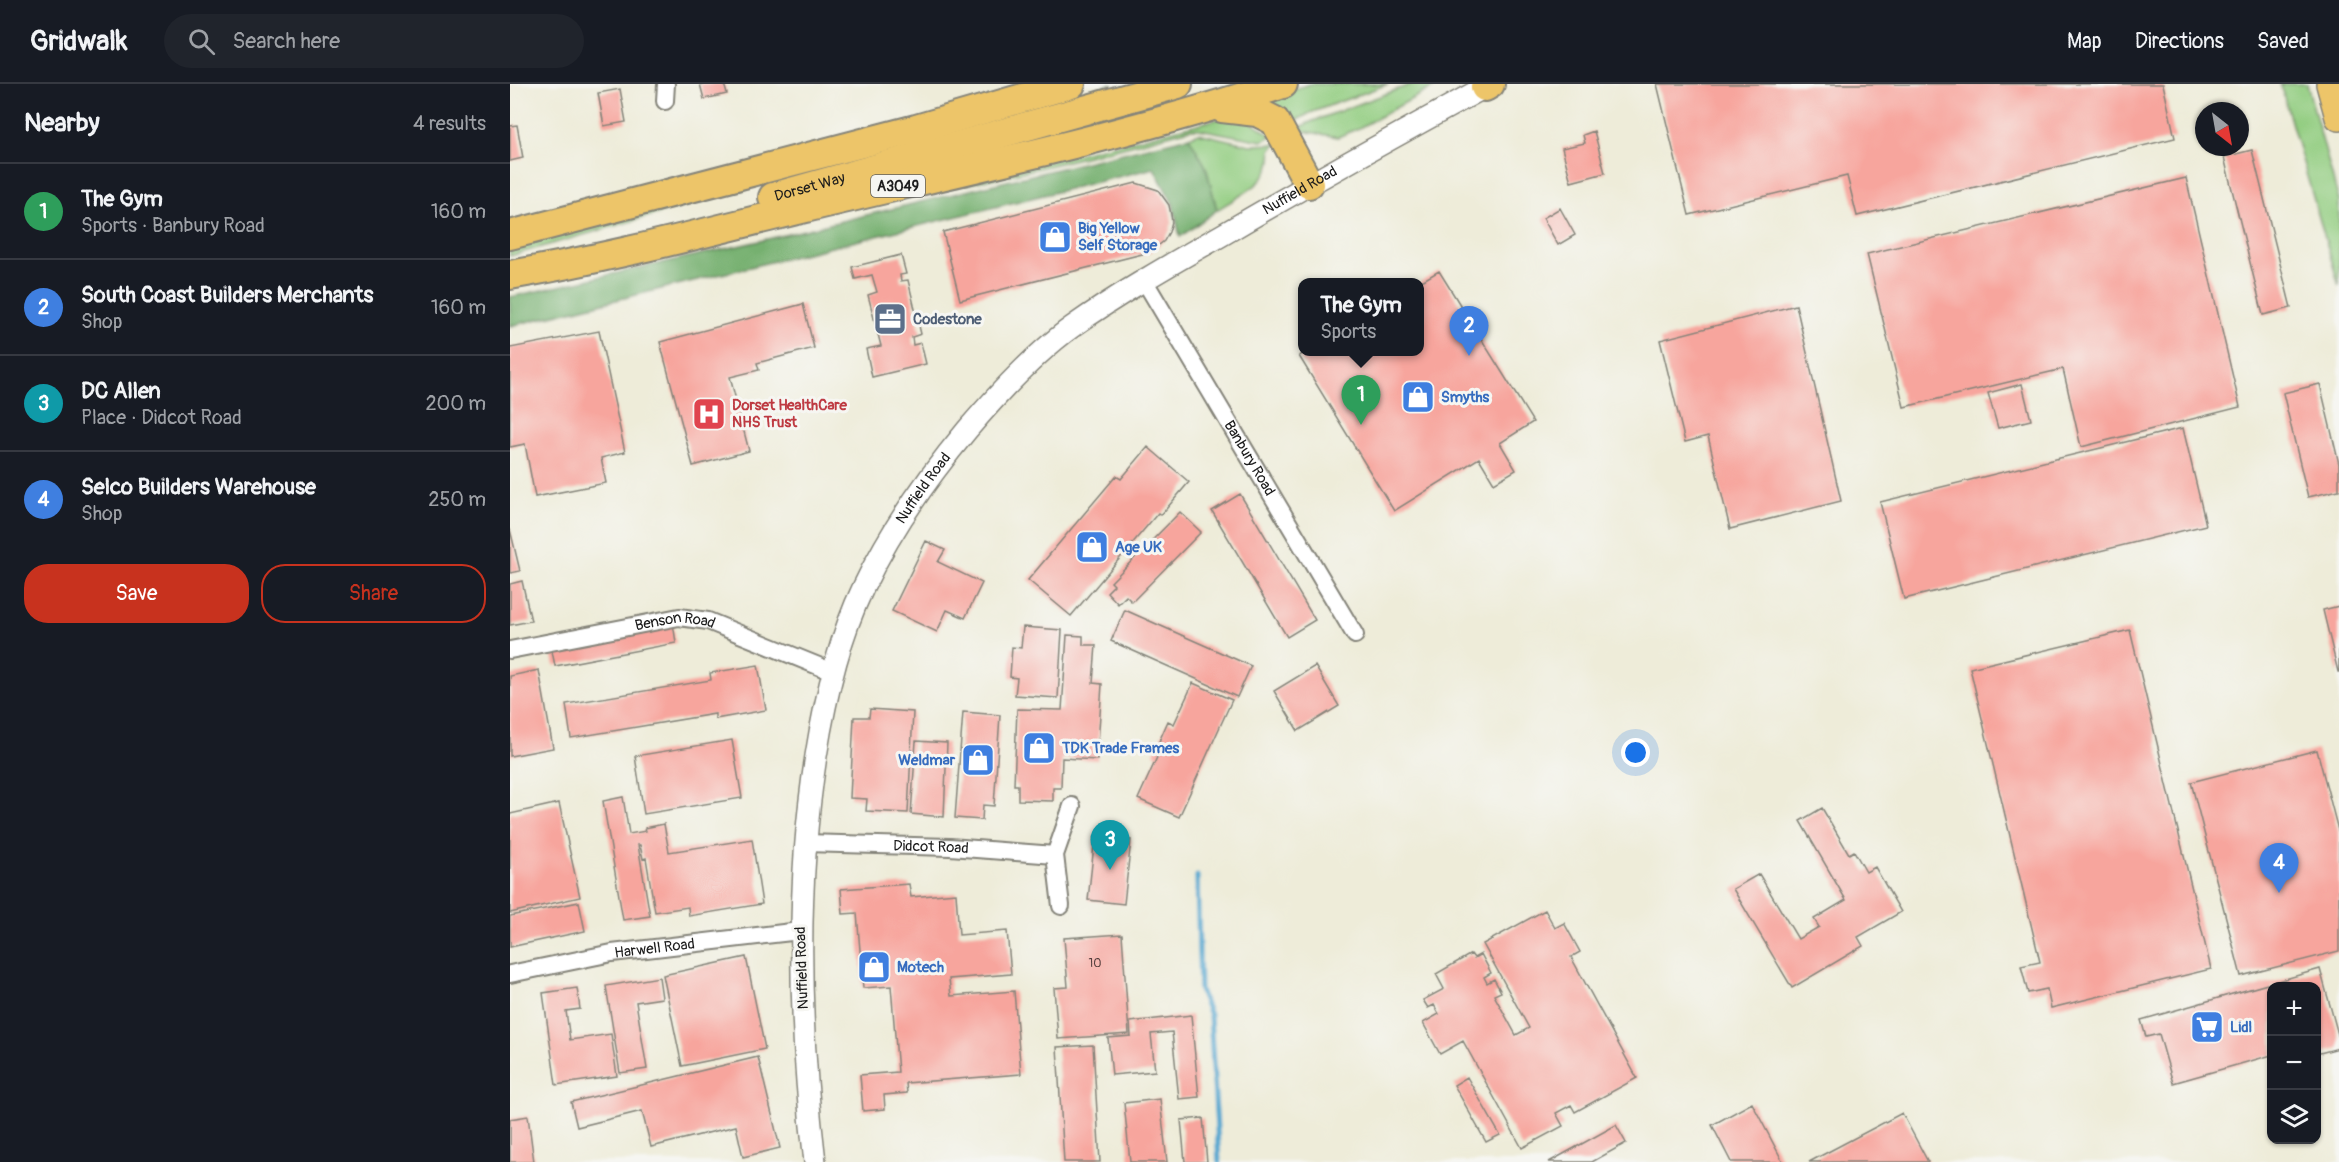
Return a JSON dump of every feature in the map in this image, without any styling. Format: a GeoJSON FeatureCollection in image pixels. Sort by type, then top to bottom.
{"type":"FeatureCollection","features":[{"type":"Feature","properties":{"kind":"highway"},"geometry":{"type":"LineString","coordinates":[[1015,100],[1059,84]]}},
{"type":"Feature","properties":{"kind":"highway","name":"Dorset Way"},"geometry":{"type":"LineString","coordinates":[[510,236],[916,129],[1071,84]]}},
{"type":"Feature","properties":{"kind":"highway","name":"Dorset Way"},"geometry":{"type":"LineString","coordinates":[[510,273],[1178,84]]}},
{"type":"Feature","properties":{"kind":"highway","name":"A3049"},"geometry":{"type":"LineString","coordinates":[[510,273],[583,262],[1004,161],[1212,107],[1283,84]]}},
{"type":"Feature","properties":{"kind":"highway"},"geometry":{"type":"LineString","coordinates":[[1212,107],[1257,112],[1275,121],[1309,184]]}},
{"type":"Feature","properties":{"kind":"main road"},"geometry":{"type":"LineString","coordinates":[[2330,84],[2339,117]]}},
{"type":"Feature","properties":{"kind":"street","name":"Nuffield Road"},"geometry":{"type":"LineString","coordinates":[[815,1162],[810,1121],[800,931],[805,843],[821,722],[833,672],[855,608],[878,558],[901,520],[943,459],[991,402],[1070,328],[1144,280],[1309,184],[1487,85]]}},
{"type":"Feature","properties":{"kind":"street","name":"Banbury Road"},"geometry":{"type":"LineString","coordinates":[[1144,280],[1355,635]]}},
{"type":"Feature","properties":{"kind":"street","name":"Benson Road"},"geometry":{"type":"LineString","coordinates":[[510,650],[679,617],[708,621],[833,672]]}},
{"type":"Feature","properties":{"kind":"street"},"geometry":{"type":"LineString","coordinates":[[1061,906],[1055,855],[1072,806]]}},
{"type":"Feature","properties":{"kind":"street","name":"Didcot Road"},"geometry":{"type":"LineString","coordinates":[[805,843],[950,847],[1055,855]]}},
{"type":"Feature","properties":{"kind":"street","name":"Harwell Road"},"geometry":{"type":"LineString","coordinates":[[510,974],[612,952],[800,931]]}},
{"type":"Feature","properties":{"kind":"green space"},"geometry":{"type":"Polygon","coordinates":[[[1112,84],[510,256],[510,247],[1112,84]]]}},
{"type":"Feature","properties":{"kind":"green space"},"geometry":{"type":"Polygon","coordinates":[[[1310,84],[1388,84],[1310,113],[1290,124],[1262,99],[1310,84]]]}},
{"type":"Feature","properties":{"kind":"green space"},"geometry":{"type":"Polygon","coordinates":[[[1412,84],[1439,84],[1338,137],[1297,130],[1308,123],[1412,84]]]}},
{"type":"Feature","properties":{"kind":"green space"},"geometry":{"type":"Polygon","coordinates":[[[2280,84],[2307,84],[2339,201],[2339,286],[2280,84]]]}},
{"type":"Feature","properties":{"kind":"green space"},"geometry":{"type":"Polygon","coordinates":[[[1222,118],[1246,118],[1272,136],[1262,141],[1190,129],[1044,167],[896,199],[1222,118]]]}},
{"type":"Feature","properties":{"kind":"green space"},"geometry":{"type":"Polygon","coordinates":[[[1198,133],[1250,145],[1277,144],[1271,150],[1268,171],[1262,179],[1245,193],[1217,210],[1206,167],[1189,137],[1198,133]]]}},
{"type":"Feature","properties":{"kind":"green space"},"geometry":{"type":"Polygon","coordinates":[[[1189,137],[1206,167],[1217,210],[1180,237],[1173,204],[1154,168],[510,326],[510,297],[755,242],[1189,137]]]}},
{"type":"Feature","properties":{"kind":"building"},"geometry":{"type":"Polygon","coordinates":[[[700,84],[724,84],[727,94],[704,99],[700,84]]]}},
{"type":"Feature","properties":{"kind":"building"},"geometry":{"type":"Polygon","coordinates":[[[1657,84],[2163,84],[2175,138],[1857,216],[1847,176],[1689,215],[1657,84]]]}},
{"type":"Feature","properties":{"kind":"building"},"geometry":{"type":"Polygon","coordinates":[[[620,89],[626,122],[604,126],[598,93],[620,89]]]}},
{"type":"Feature","properties":{"kind":"building"},"geometry":{"type":"Polygon","coordinates":[[[517,125],[523,158],[510,161],[510,126],[517,125]]]}},
{"type":"Feature","properties":{"kind":"building"},"geometry":{"type":"Polygon","coordinates":[[[1594,131],[1605,173],[1571,182],[1562,148],[1585,143],[1583,135],[1594,131]]]}},
{"type":"Feature","properties":{"kind":"building"},"geometry":{"type":"Polygon","coordinates":[[[2252,150],[2291,308],[2263,315],[2224,157],[2249,156],[2249,151],[2252,150]]]}},
{"type":"Feature","properties":{"kind":"building"},"geometry":{"type":"Polygon","coordinates":[[[2186,178],[2240,407],[2081,447],[2063,369],[1904,407],[1867,254],[2186,178]]]}},
{"type":"Feature","properties":{"kind":"building","name":"Big Yellow Self Storage"},"geometry":{"type":"Polygon","coordinates":[[[1136,183],[1158,190],[1169,205],[1171,214],[1172,222],[1169,232],[1164,241],[1150,252],[960,300],[943,232],[1136,183]]]}},
{"type":"Feature","properties":{"kind":"building"},"geometry":{"type":"Polygon","coordinates":[[[1560,208],[1575,235],[1558,245],[1543,218],[1560,208]]]}},
{"type":"Feature","properties":{"kind":"building"},"geometry":{"type":"Polygon","coordinates":[[[901,255],[906,274],[900,275],[901,281],[908,280],[921,334],[912,337],[913,345],[921,343],[926,364],[872,377],[866,349],[881,346],[868,295],[877,292],[872,275],[855,279],[852,267],[901,255]]]}},
{"type":"Feature","properties":{"kind":"building"},"geometry":{"type":"Polygon","coordinates":[[[1439,271],[1533,422],[1500,443],[1516,470],[1494,483],[1479,458],[1394,511],[1299,356],[1424,356],[1424,280],[1439,271]]]}},
{"type":"Feature","properties":{"kind":"building","name":"Dorset HealthCare NHS Trust"},"geometry":{"type":"Polygon","coordinates":[[[803,304],[814,348],[757,363],[759,370],[730,377],[749,451],[693,466],[660,342],[803,304]]]}},
{"type":"Feature","properties":{"kind":"building"},"geometry":{"type":"Polygon","coordinates":[[[1796,305],[1841,501],[1730,529],[1708,436],[1685,442],[1660,340],[1796,305]]]}},
{"type":"Feature","properties":{"kind":"building"},"geometry":{"type":"Polygon","coordinates":[[[599,331],[625,452],[601,458],[606,483],[535,497],[525,444],[510,447],[510,348],[599,331]]]}},
{"type":"Feature","properties":{"kind":"building"},"geometry":{"type":"Polygon","coordinates":[[[2022,384],[2031,420],[1998,428],[1988,393],[2022,384]]]}},
{"type":"Feature","properties":{"kind":"building"},"geometry":{"type":"Polygon","coordinates":[[[2320,384],[2339,464],[2339,490],[2308,497],[2283,393],[2320,384]]]}},
{"type":"Feature","properties":{"kind":"building"},"geometry":{"type":"Polygon","coordinates":[[[2183,428],[2206,525],[1904,599],[1880,502],[2183,428]]]}},
{"type":"Feature","properties":{"kind":"building","name":"Age UK"},"geometry":{"type":"Polygon","coordinates":[[[1148,447],[1189,482],[1161,515],[1158,513],[1071,616],[1028,580],[1116,476],[1121,479],[1148,447]]]}},
{"type":"Feature","properties":{"kind":"building"},"geometry":{"type":"Polygon","coordinates":[[[1240,494],[1315,620],[1287,637],[1212,511],[1240,494]]]}},
{"type":"Feature","properties":{"kind":"building"},"geometry":{"type":"Polygon","coordinates":[[[1180,512],[1201,532],[1132,602],[1126,596],[1118,604],[1107,592],[1114,585],[1111,582],[1180,512]]]}},
{"type":"Feature","properties":{"kind":"building"},"geometry":{"type":"Polygon","coordinates":[[[510,529],[520,571],[510,573],[510,529]]]}},
{"type":"Feature","properties":{"kind":"building"},"geometry":{"type":"Polygon","coordinates":[[[926,541],[945,550],[938,562],[982,583],[965,618],[947,610],[937,632],[892,611],[926,541]]]}},
{"type":"Feature","properties":{"kind":"building"},"geometry":{"type":"Polygon","coordinates":[[[522,581],[531,621],[510,625],[510,584],[522,581]]]}},
{"type":"Feature","properties":{"kind":"building"},"geometry":{"type":"Polygon","coordinates":[[[2339,606],[2339,672],[2338,672],[2323,610],[2339,606]]]}},
{"type":"Feature","properties":{"kind":"building"},"geometry":{"type":"Polygon","coordinates":[[[1125,610],[1251,666],[1237,697],[1111,641],[1125,610]]]}},
{"type":"Feature","properties":{"kind":"building"},"geometry":{"type":"Polygon","coordinates":[[[673,623],[676,643],[555,666],[551,646],[673,623]]]}},
{"type":"Feature","properties":{"kind":"building"},"geometry":{"type":"Polygon","coordinates":[[[1023,627],[1062,630],[1058,698],[1015,695],[1017,678],[1010,677],[1012,647],[1021,648],[1023,627]]]}},
{"type":"Feature","properties":{"kind":"building"},"geometry":{"type":"Polygon","coordinates":[[[2130,630],[2211,969],[2051,1008],[2047,989],[2028,993],[2021,966],[2040,962],[1970,668],[2130,630]]]}},
{"type":"Feature","properties":{"kind":"building"},"geometry":{"type":"Polygon","coordinates":[[[1067,635],[1083,636],[1083,645],[1096,645],[1093,683],[1102,684],[1097,760],[1062,758],[1061,788],[1053,788],[1053,801],[1018,800],[1018,785],[1014,785],[1017,709],[1062,710],[1067,635]]]}},
{"type":"Feature","properties":{"kind":"building"},"geometry":{"type":"Polygon","coordinates":[[[758,665],[766,710],[715,719],[715,714],[571,738],[566,704],[711,680],[710,673],[758,665]]]}},
{"type":"Feature","properties":{"kind":"building"},"geometry":{"type":"Polygon","coordinates":[[[1315,666],[1339,706],[1298,731],[1274,691],[1315,666]]]}},
{"type":"Feature","properties":{"kind":"building"},"geometry":{"type":"Polygon","coordinates":[[[539,670],[553,748],[510,756],[510,676],[539,670]]]}},
{"type":"Feature","properties":{"kind":"building"},"geometry":{"type":"Polygon","coordinates":[[[1193,683],[1232,700],[1179,817],[1138,799],[1158,755],[1154,753],[1168,721],[1174,724],[1193,683]]]}},
{"type":"Feature","properties":{"kind":"building"},"geometry":{"type":"Polygon","coordinates":[[[870,709],[913,712],[908,813],[866,811],[867,799],[850,798],[854,717],[869,717],[870,709]]]}},
{"type":"Feature","properties":{"kind":"building","name":"Weldmar"},"geometry":{"type":"Polygon","coordinates":[[[963,712],[1000,715],[994,806],[983,805],[982,820],[955,818],[963,712]]]}},
{"type":"Feature","properties":{"kind":"building"},"geometry":{"type":"Polygon","coordinates":[[[732,740],[742,798],[644,814],[635,756],[732,740]]]}},
{"type":"Feature","properties":{"kind":"building"},"geometry":{"type":"Polygon","coordinates":[[[916,741],[947,743],[944,817],[911,814],[916,741]]]}},
{"type":"Feature","properties":{"kind":"building"},"geometry":{"type":"Polygon","coordinates":[[[2317,750],[2339,834],[2339,951],[2241,976],[2191,782],[2317,750]]]}},
{"type":"Feature","properties":{"kind":"building"},"geometry":{"type":"Polygon","coordinates":[[[623,797],[629,834],[664,824],[669,852],[752,839],[762,904],[689,916],[688,907],[655,912],[646,858],[643,859],[640,845],[638,845],[650,916],[623,920],[603,801],[623,797]]]}},
{"type":"Feature","properties":{"kind":"building"},"geometry":{"type":"Polygon","coordinates":[[[559,803],[580,897],[510,913],[510,814],[559,803]]]}},
{"type":"Feature","properties":{"kind":"building"},"geometry":{"type":"Polygon","coordinates":[[[1822,808],[1849,854],[1854,851],[1866,872],[1875,867],[1901,912],[1858,937],[1863,946],[1792,988],[1733,889],[1759,874],[1798,939],[1819,927],[1814,919],[1846,900],[1800,821],[1822,808]]]}},
{"type":"Feature","properties":{"kind":"building"},"geometry":{"type":"Polygon","coordinates":[[[1095,836],[1131,840],[1124,904],[1088,900],[1095,836]]]}},
{"type":"Feature","properties":{"kind":"building"},"geometry":{"type":"Polygon","coordinates":[[[909,884],[911,897],[956,893],[959,935],[1007,931],[1011,974],[949,979],[951,996],[1014,991],[1021,1074],[906,1083],[907,1093],[884,1095],[885,1109],[863,1111],[860,1075],[898,1072],[891,986],[863,988],[857,913],[843,914],[841,889],[909,884]]]}},
{"type":"Feature","properties":{"kind":"building"},"geometry":{"type":"Polygon","coordinates":[[[579,902],[585,931],[510,947],[510,916],[579,902]]]}},
{"type":"Feature","properties":{"kind":"building"},"geometry":{"type":"Polygon","coordinates":[[[1545,910],[1555,928],[1564,923],[1580,952],[1571,957],[1637,1078],[1575,1112],[1571,1105],[1556,1113],[1563,1126],[1522,1148],[1463,1041],[1440,1054],[1423,1023],[1439,1014],[1434,1005],[1428,1008],[1423,1000],[1444,989],[1436,974],[1471,954],[1474,958],[1481,954],[1491,973],[1484,977],[1487,983],[1494,979],[1501,992],[1494,995],[1516,1035],[1529,1028],[1483,944],[1545,910]]]}},
{"type":"Feature","properties":{"kind":"building"},"geometry":{"type":"Polygon","coordinates":[[[1122,934],[1129,1034],[1058,1039],[1054,988],[1068,987],[1064,938],[1122,934]]]}},
{"type":"Feature","properties":{"kind":"building"},"geometry":{"type":"Polygon","coordinates":[[[746,957],[765,1049],[682,1066],[663,975],[746,957]]]}},
{"type":"Feature","properties":{"kind":"building","name":"Lidl"},"geometry":{"type":"Polygon","coordinates":[[[2320,969],[2339,1038],[2339,1048],[2321,1053],[2321,982],[2274,982],[2320,969]]]}},
{"type":"Feature","properties":{"kind":"building"},"geometry":{"type":"Polygon","coordinates":[[[659,977],[662,998],[636,1002],[647,1069],[620,1073],[606,986],[659,977]]]}},
{"type":"Feature","properties":{"kind":"building","name":"Lidl"},"geometry":{"type":"Polygon","coordinates":[[[2267,984],[2267,1056],[2173,1083],[2159,1034],[2146,1037],[2141,1020],[2267,984]]]}},
{"type":"Feature","properties":{"kind":"building"},"geometry":{"type":"Polygon","coordinates":[[[577,988],[580,1009],[566,1011],[570,1040],[611,1034],[617,1076],[556,1085],[543,993],[577,988]]]}},
{"type":"Feature","properties":{"kind":"building"},"geometry":{"type":"Polygon","coordinates":[[[1191,1015],[1199,1097],[1179,1099],[1172,1032],[1151,1034],[1155,1071],[1112,1075],[1108,1038],[1131,1036],[1130,1022],[1191,1015]]]}},
{"type":"Feature","properties":{"kind":"building"},"geometry":{"type":"Polygon","coordinates":[[[1093,1045],[1100,1162],[1064,1162],[1057,1047],[1093,1045]]]}},
{"type":"Feature","properties":{"kind":"building"},"geometry":{"type":"Polygon","coordinates":[[[758,1057],[780,1148],[743,1157],[736,1126],[651,1147],[642,1111],[577,1127],[571,1102],[758,1057]]]}},
{"type":"Feature","properties":{"kind":"building"},"geometry":{"type":"Polygon","coordinates":[[[1467,1077],[1500,1135],[1486,1142],[1454,1085],[1467,1077]]]}},
{"type":"Feature","properties":{"kind":"building"},"geometry":{"type":"Polygon","coordinates":[[[1160,1099],[1167,1162],[1130,1162],[1124,1103],[1160,1099]]]}},
{"type":"Feature","properties":{"kind":"building"},"geometry":{"type":"Polygon","coordinates":[[[1752,1103],[1783,1162],[1731,1162],[1712,1125],[1752,1103]]]}},
{"type":"Feature","properties":{"kind":"building"},"geometry":{"type":"Polygon","coordinates":[[[1902,1113],[1928,1162],[1809,1162],[1902,1113]]]}},
{"type":"Feature","properties":{"kind":"building"},"geometry":{"type":"Polygon","coordinates":[[[528,1116],[534,1162],[510,1162],[510,1119],[528,1116]]]}},
{"type":"Feature","properties":{"kind":"building"},"geometry":{"type":"Polygon","coordinates":[[[1203,1118],[1207,1162],[1185,1162],[1181,1120],[1203,1118]]]}},
{"type":"Feature","properties":{"kind":"building"},"geometry":{"type":"Polygon","coordinates":[[[1616,1125],[1626,1143],[1592,1162],[1549,1162],[1616,1125]]]}},
{"type":"Feature","properties":{"kind":"waterway"},"geometry":{"type":"LineString","coordinates":[[1197,876],[1200,990],[1210,1015],[1219,1162]]}},
{"type":"Feature","properties":{"kind":"place","name":"Big Yellow Self Storage"},"geometry":{"type":"Point","coordinates":[1055,237]}},
{"type":"Feature","properties":{"kind":"place","name":"Codestone"},"geometry":{"type":"Point","coordinates":[890,319]}},
{"type":"Feature","properties":{"kind":"place","name":"South Coast Builders Merchants"},"geometry":{"type":"Point","coordinates":[1469,356]}},
{"type":"Feature","properties":{"kind":"place","name":"Smyths"},"geometry":{"type":"Point","coordinates":[1418,397]}},
{"type":"Feature","properties":{"kind":"place","name":"Dorset HealthCare NHS Trust"},"geometry":{"type":"Point","coordinates":[709,414]}},
{"type":"Feature","properties":{"kind":"place","name":"The Gym"},"geometry":{"type":"Point","coordinates":[1361,425]}},
{"type":"Feature","properties":{"kind":"place","name":"Age UK"},"geometry":{"type":"Point","coordinates":[1092,547]}},
{"type":"Feature","properties":{"kind":"place","name":"TDK Trade Frames"},"geometry":{"type":"Point","coordinates":[1039,748]}},
{"type":"Feature","properties":{"kind":"place","name":"Weldmar"},"geometry":{"type":"Point","coordinates":[978,760]}},
{"type":"Feature","properties":{"kind":"place","name":"DC Allen"},"geometry":{"type":"Point","coordinates":[1110,870]}},
{"type":"Feature","properties":{"kind":"place","name":"Selco Builders Warehouse"},"geometry":{"type":"Point","coordinates":[2279,893]}},
{"type":"Feature","properties":{"kind":"place","name":"Motech"},"geometry":{"type":"Point","coordinates":[874,967]}},
{"type":"Feature","properties":{"kind":"place","name":"Lidl"},"geometry":{"type":"Point","coordinates":[2207,1027]}}]}
